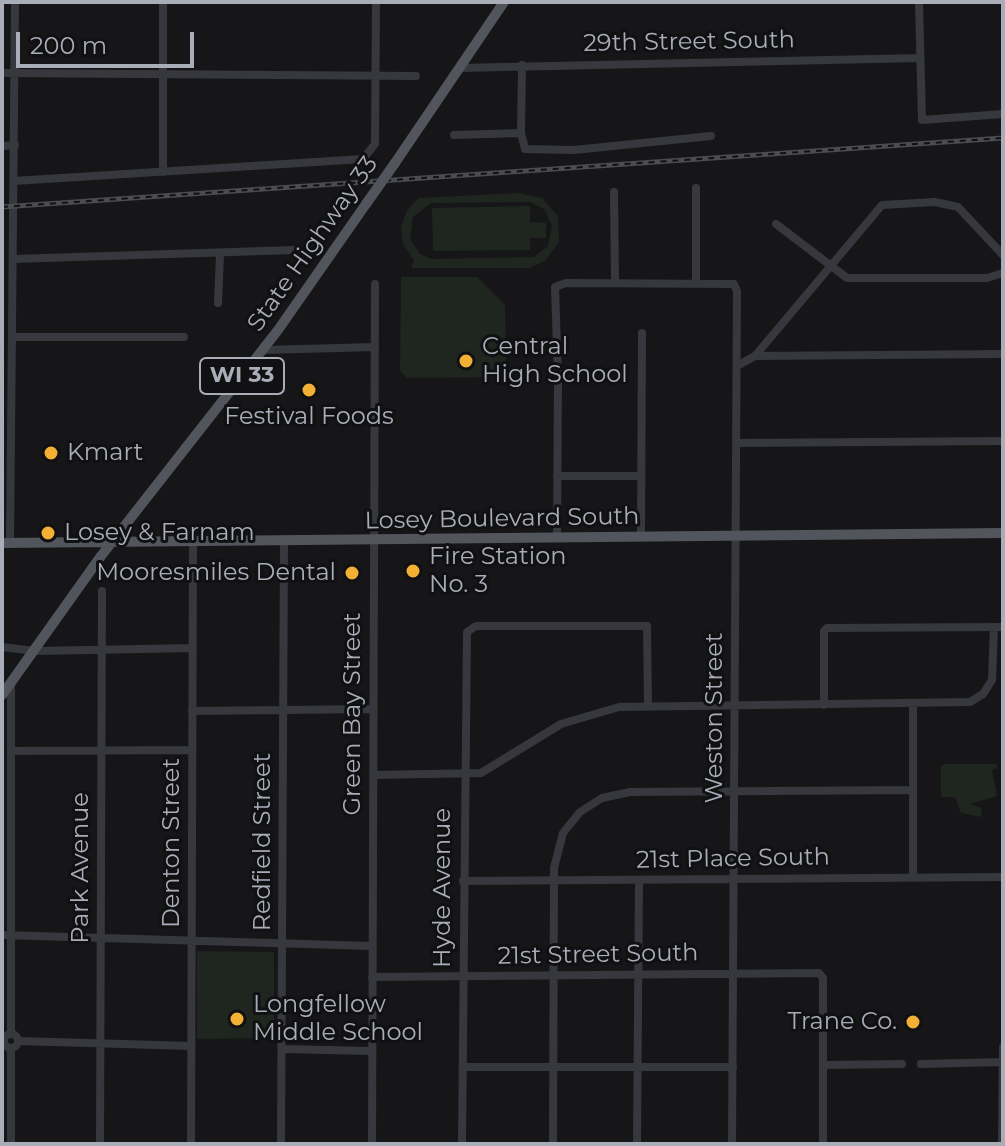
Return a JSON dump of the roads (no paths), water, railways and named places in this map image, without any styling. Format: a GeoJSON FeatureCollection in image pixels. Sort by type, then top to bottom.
{"type":"FeatureCollection","features":[{"type":"Feature","properties":{"kind":"main road","name":"State Highway 33"},"geometry":{"type":"LineString","coordinates":[[2,695],[110,544],[263,350],[504,2]]}},
{"type":"Feature","properties":{"kind":"main road","name":"Losey Boulevard South"},"geometry":{"type":"LineString","coordinates":[[6,543],[1003,533]]}},
{"type":"Feature","properties":{"kind":"street"},"geometry":{"type":"LineString","coordinates":[[6,543],[7,435],[13,333],[15,2]]}},
{"type":"Feature","properties":{"kind":"street"},"geometry":{"type":"LineString","coordinates":[[163,2],[163,172]]}},
{"type":"Feature","properties":{"kind":"street"},"geometry":{"type":"LineString","coordinates":[[14,181],[353,162],[367,156],[375,144],[376,2]]}},
{"type":"Feature","properties":{"kind":"street"},"geometry":{"type":"LineString","coordinates":[[919,2],[922,120],[1003,114]]}},
{"type":"Feature","properties":{"kind":"street","name":"29th Street South"},"geometry":{"type":"LineString","coordinates":[[459,68],[920,58]]}},
{"type":"Feature","properties":{"kind":"street"},"geometry":{"type":"LineString","coordinates":[[522,65],[521,133],[525,149],[574,150],[711,136]]}},
{"type":"Feature","properties":{"kind":"street"},"geometry":{"type":"LineString","coordinates":[[2,73],[416,76]]}},
{"type":"Feature","properties":{"kind":"street"},"geometry":{"type":"LineString","coordinates":[[454,135],[521,133]]}},
{"type":"Feature","properties":{"kind":"street"},"geometry":{"type":"LineString","coordinates":[[2,146],[15,145]]}},
{"type":"Feature","properties":{"kind":"street"},"geometry":{"type":"LineString","coordinates":[[557,538],[555,287],[562,283],[696,282],[696,188]]}},
{"type":"Feature","properties":{"kind":"street"},"geometry":{"type":"LineString","coordinates":[[614,192],[615,283]]}},
{"type":"Feature","properties":{"kind":"street"},"geometry":{"type":"LineString","coordinates":[[737,366],[755,356],[872,213],[894,202],[941,202],[958,207],[1003,255]]}},
{"type":"Feature","properties":{"kind":"street"},"geometry":{"type":"LineString","coordinates":[[776,224],[841,275],[859,279],[987,278],[1003,273]]}},
{"type":"Feature","properties":{"kind":"street"},"geometry":{"type":"LineString","coordinates":[[2,231],[13,230]]}},
{"type":"Feature","properties":{"kind":"street"},"geometry":{"type":"LineString","coordinates":[[13,259],[220,255],[295,250]]}},
{"type":"Feature","properties":{"kind":"street"},"geometry":{"type":"LineString","coordinates":[[218,303],[220,255]]}},
{"type":"Feature","properties":{"kind":"street","name":"Weston Street"},"geometry":{"type":"LineString","coordinates":[[696,282],[731,282],[737,292],[732,1144]]}},
{"type":"Feature","properties":{"kind":"street","name":"Green Bay Street"},"geometry":{"type":"LineString","coordinates":[[372,1144],[375,284]]}},
{"type":"Feature","properties":{"kind":"street"},"geometry":{"type":"LineString","coordinates":[[2,328],[13,333],[184,337]]}},
{"type":"Feature","properties":{"kind":"street"},"geometry":{"type":"LineString","coordinates":[[641,537],[642,333]]}},
{"type":"Feature","properties":{"kind":"street"},"geometry":{"type":"LineString","coordinates":[[263,350],[375,347]]}},
{"type":"Feature","properties":{"kind":"street"},"geometry":{"type":"LineString","coordinates":[[755,356],[1003,354]]}},
{"type":"Feature","properties":{"kind":"street"},"geometry":{"type":"LineString","coordinates":[[736,443],[1003,441]]}},
{"type":"Feature","properties":{"kind":"street"},"geometry":{"type":"LineString","coordinates":[[557,476],[641,476]]}},
{"type":"Feature","properties":{"kind":"street","name":"Redfield Street"},"geometry":{"type":"LineString","coordinates":[[281,1144],[284,541]]}},
{"type":"Feature","properties":{"kind":"street","name":"Denton Street"},"geometry":{"type":"LineString","coordinates":[[191,1144],[193,543]]}},
{"type":"Feature","properties":{"kind":"street","name":"Park Avenue"},"geometry":{"type":"LineString","coordinates":[[100,1144],[102,591]]}},
{"type":"Feature","properties":{"kind":"street","name":"Hyde Avenue"},"geometry":{"type":"LineString","coordinates":[[462,1144],[467,632],[476,626],[647,626],[648,706]]}},
{"type":"Feature","properties":{"kind":"street"},"geometry":{"type":"LineString","coordinates":[[373,775],[464,774],[490,769],[543,733],[574,718],[611,708],[961,704],[983,694],[994,671],[999,627],[830,627],[824,631],[824,705]]}},
{"type":"Feature","properties":{"kind":"street"},"geometry":{"type":"LineString","coordinates":[[2,647],[35,651],[193,648]]}},
{"type":"Feature","properties":{"kind":"street"},"geometry":{"type":"LineString","coordinates":[[11,683],[7,935],[11,1144]]}},
{"type":"Feature","properties":{"kind":"street"},"geometry":{"type":"LineString","coordinates":[[913,705],[913,876]]}},
{"type":"Feature","properties":{"kind":"street"},"geometry":{"type":"LineString","coordinates":[[192,711],[373,709]]}},
{"type":"Feature","properties":{"kind":"street"},"geometry":{"type":"LineString","coordinates":[[11,751],[192,750]]}},
{"type":"Feature","properties":{"kind":"street"},"geometry":{"type":"LineString","coordinates":[[553,1144],[555,856],[563,833],[575,817],[594,802],[630,792],[913,790]]}},
{"type":"Feature","properties":{"kind":"street","name":"21st Place South"},"geometry":{"type":"LineString","coordinates":[[463,881],[1003,877]]}},
{"type":"Feature","properties":{"kind":"street"},"geometry":{"type":"LineString","coordinates":[[637,1144],[639,881]]}},
{"type":"Feature","properties":{"kind":"street"},"geometry":{"type":"LineString","coordinates":[[7,935],[372,946]]}},
{"type":"Feature","properties":{"kind":"street","name":"21st Street South"},"geometry":{"type":"LineString","coordinates":[[372,977],[819,973],[823,978],[823,1065]]}},
{"type":"Feature","properties":{"kind":"street"},"geometry":{"type":"LineString","coordinates":[[9,1041],[191,1046]]}},
{"type":"Feature","properties":{"kind":"street"},"geometry":{"type":"LineString","coordinates":[[1002,1144],[1003,1047]]}},
{"type":"Feature","properties":{"kind":"street"},"geometry":{"type":"LineString","coordinates":[[282,1049],[372,1051]]}},
{"type":"Feature","properties":{"kind":"street"},"geometry":{"type":"LineString","coordinates":[[921,1064],[1003,1062]]}},
{"type":"Feature","properties":{"kind":"street"},"geometry":{"type":"LineString","coordinates":[[823,1144],[823,1065],[902,1064]]}},
{"type":"Feature","properties":{"kind":"street"},"geometry":{"type":"LineString","coordinates":[[463,1067],[733,1067]]}},
{"type":"Feature","properties":{"kind":"railway"},"geometry":{"type":"LineString","coordinates":[[2,207],[1003,138]]}},
{"type":"Feature","properties":{"kind":"place","name":"Central High School"},"geometry":{"type":"Point","coordinates":[466,361]}},
{"type":"Feature","properties":{"kind":"place","name":"Festival Foods"},"geometry":{"type":"Point","coordinates":[309,390]}},
{"type":"Feature","properties":{"kind":"place","name":"Kmart"},"geometry":{"type":"Point","coordinates":[51,453]}},
{"type":"Feature","properties":{"kind":"place","name":"Losey & Farnam"},"geometry":{"type":"Point","coordinates":[48,533]}},
{"type":"Feature","properties":{"kind":"place","name":"Fire Station No. 3"},"geometry":{"type":"Point","coordinates":[413,571]}},
{"type":"Feature","properties":{"kind":"place","name":"Mooresmiles Dental"},"geometry":{"type":"Point","coordinates":[352,573]}},
{"type":"Feature","properties":{"kind":"place","name":"Longfellow Middle School"},"geometry":{"type":"Point","coordinates":[237,1019]}},
{"type":"Feature","properties":{"kind":"place","name":"Trane Co."},"geometry":{"type":"Point","coordinates":[913,1022]}}]}
